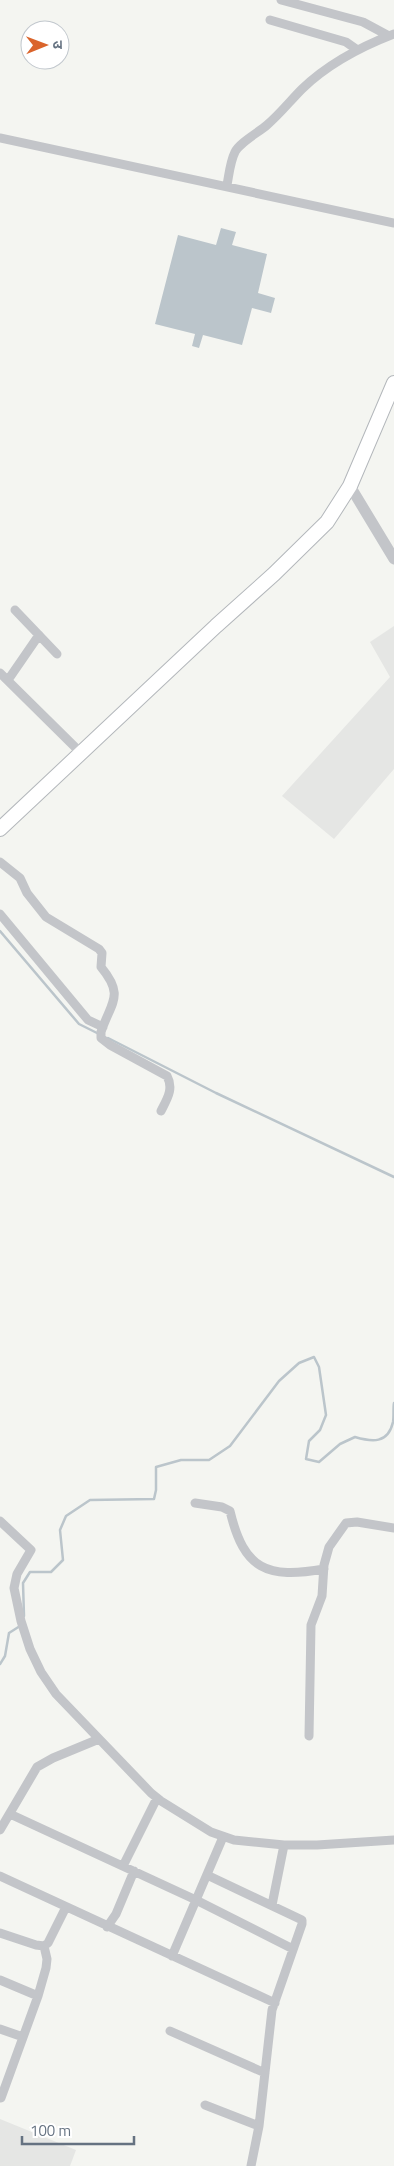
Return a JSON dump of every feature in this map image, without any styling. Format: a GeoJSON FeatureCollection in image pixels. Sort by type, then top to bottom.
{"type":"FeatureCollection","features":[{"type":"Feature","properties":{"kind":"main road"},"geometry":{"type":"LineString","coordinates":[[3,822],[311,539],[339,505],[350,486],[392,392]]}},
{"type":"Feature","properties":{"kind":"street"},"geometry":{"type":"LineString","coordinates":[[281,0],[363,22],[392,35]]}},
{"type":"Feature","properties":{"kind":"street"},"geometry":{"type":"LineString","coordinates":[[270,20],[346,42],[356,49]]}},
{"type":"Feature","properties":{"kind":"street"},"geometry":{"type":"LineString","coordinates":[[227,186],[233,158],[238,147],[284,109],[302,89],[319,75],[356,49],[392,35]]}},
{"type":"Feature","properties":{"kind":"street"},"geometry":{"type":"LineString","coordinates":[[0,138],[394,223]]}},
{"type":"Feature","properties":{"kind":"street"},"geometry":{"type":"LineString","coordinates":[[350,486],[394,559]]}},
{"type":"Feature","properties":{"kind":"street"},"geometry":{"type":"LineString","coordinates":[[16,610],[57,654]]}},
{"type":"Feature","properties":{"kind":"street"},"geometry":{"type":"LineString","coordinates":[[8,680],[39,635]]}},
{"type":"Feature","properties":{"kind":"street"},"geometry":{"type":"LineString","coordinates":[[0,673],[80,752]]}},
{"type":"Feature","properties":{"kind":"street"},"geometry":{"type":"LineString","coordinates":[[0,862],[20,878],[26,893],[46,917],[99,948],[102,953],[101,967],[114,986],[111,1009],[103,1027],[101,1038],[110,1045],[168,1076],[171,1083],[171,1091],[161,1111]]}},
{"type":"Feature","properties":{"kind":"street"},"geometry":{"type":"LineString","coordinates":[[0,914],[88,1020],[103,1027]]}},
{"type":"Feature","properties":{"kind":"street"},"geometry":{"type":"LineString","coordinates":[[195,1503],[222,1507],[230,1512],[240,1545],[247,1556],[262,1566],[272,1570],[296,1574],[324,1569]]}},
{"type":"Feature","properties":{"kind":"street"},"geometry":{"type":"LineString","coordinates":[[0,1521],[31,1550],[31,1554],[17,1574],[14,1588],[21,1621],[30,1649],[56,1694],[157,1798],[211,1832],[224,1837],[284,1844],[394,1840]]}},
{"type":"Feature","properties":{"kind":"street"},"geometry":{"type":"LineString","coordinates":[[309,1736],[311,1625],[322,1596],[324,1569],[329,1546],[346,1523],[357,1522],[394,1528]]}},
{"type":"Feature","properties":{"kind":"street"},"geometry":{"type":"LineString","coordinates":[[0,1830],[37,1768],[53,1758],[99,1739]]}},
{"type":"Feature","properties":{"kind":"street"},"geometry":{"type":"LineString","coordinates":[[123,1866],[157,1798]]}},
{"type":"Feature","properties":{"kind":"street"},"geometry":{"type":"LineString","coordinates":[[10,1814],[196,1900],[293,1949]]}},
{"type":"Feature","properties":{"kind":"street"},"geometry":{"type":"LineString","coordinates":[[172,1956],[224,1837]]}},
{"type":"Feature","properties":{"kind":"street"},"geometry":{"type":"LineString","coordinates":[[272,1905],[284,1844]]}},
{"type":"Feature","properties":{"kind":"street"},"geometry":{"type":"LineString","coordinates":[[107,1927],[116,1914],[134,1871]]}},
{"type":"Feature","properties":{"kind":"street"},"geometry":{"type":"LineString","coordinates":[[207,1875],[302,1920],[272,2010],[259,2126],[251,2166]]}},
{"type":"Feature","properties":{"kind":"street"},"geometry":{"type":"LineString","coordinates":[[0,1876],[275,2003]]}},
{"type":"Feature","properties":{"kind":"street"},"geometry":{"type":"LineString","coordinates":[[44,1946],[48,1943],[66,1907]]}},
{"type":"Feature","properties":{"kind":"street"},"geometry":{"type":"LineString","coordinates":[[0,1933],[44,1946]]}},
{"type":"Feature","properties":{"kind":"street"},"geometry":{"type":"LineString","coordinates":[[0,2098],[38,1996],[46,1968],[47,1959],[44,1946]]}},
{"type":"Feature","properties":{"kind":"street"},"geometry":{"type":"LineString","coordinates":[[0,1980],[38,1996]]}},
{"type":"Feature","properties":{"kind":"street"},"geometry":{"type":"LineString","coordinates":[[0,2029],[23,2037]]}},
{"type":"Feature","properties":{"kind":"street"},"geometry":{"type":"LineString","coordinates":[[170,2031],[265,2074]]}},
{"type":"Feature","properties":{"kind":"street"},"geometry":{"type":"LineString","coordinates":[[205,2105],[259,2126]]}},
{"type":"Feature","properties":{"kind":"shaded area"},"geometry":{"type":"Polygon","coordinates":[[[221,228],[236,232],[232,245],[267,254],[258,293],[275,298],[271,313],[252,308],[242,345],[203,335],[199,348],[192,346],[195,334],[155,324],[178,235],[216,245],[221,228]]]}},
{"type":"Feature","properties":{"kind":"shaded area"},"geometry":{"type":"Polygon","coordinates":[[[394,626],[394,769],[334,839],[282,796],[390,677],[370,642],[394,626]]]}},
{"type":"Feature","properties":{"kind":"shaded area"},"geometry":{"type":"Polygon","coordinates":[[[0,2119],[76,2150],[70,2166],[0,2166],[0,2119]]]}},
{"type":"Feature","properties":{"kind":"waterway"},"geometry":{"type":"LineString","coordinates":[[0,931],[79,1024],[97,1033]]}},
{"type":"Feature","properties":{"kind":"waterway"},"geometry":{"type":"LineString","coordinates":[[108,1038],[216,1093],[394,1177]]}},
{"type":"Feature","properties":{"kind":"waterway"},"geometry":{"type":"LineString","coordinates":[[24,1616],[23,1583],[30,1572],[51,1572],[63,1560],[60,1530],[66,1516],[90,1500],[154,1499],[156,1467],[181,1460],[209,1460],[230,1446],[279,1381],[299,1363],[314,1357],[319,1367],[326,1415],[320,1430],[309,1441],[306,1459],[319,1462],[340,1444],[355,1437],[367,1440],[383,1438],[391,1429],[394,1403]]}},
{"type":"Feature","properties":{"kind":"waterway"},"geometry":{"type":"LineString","coordinates":[[0,1664],[5,1656],[9,1633],[20,1626]]}}]}
